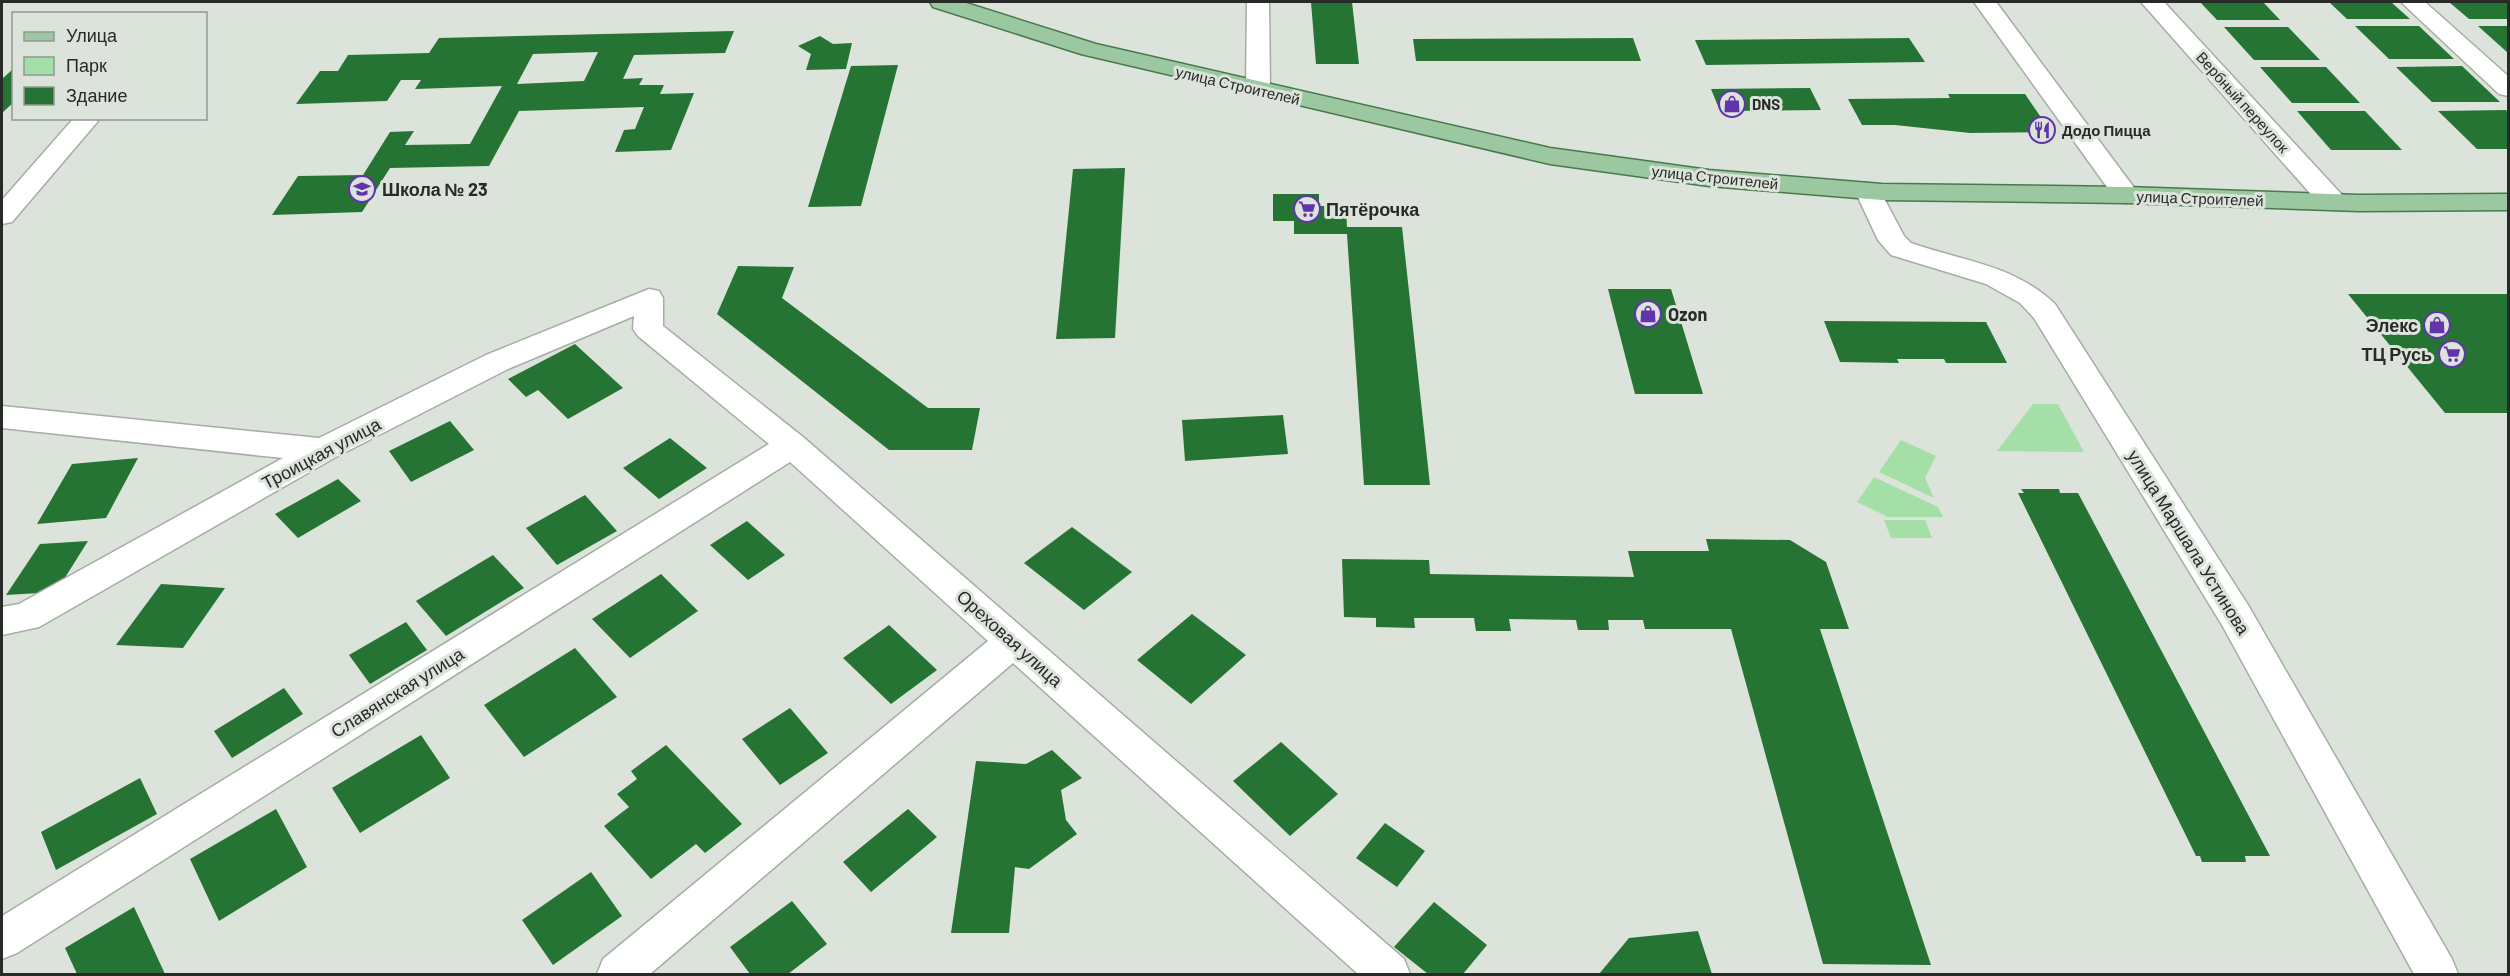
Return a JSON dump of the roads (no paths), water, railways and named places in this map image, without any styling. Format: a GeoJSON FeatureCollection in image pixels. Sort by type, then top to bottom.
{"type":"FeatureCollection","features":[{"type":"Feature","properties":{"kind":"main road","name":"улица Строителей"},"geometry":{"type":"LineString","coordinates":[[942,2],[1089,49],[1258,90],[1550,156],[1709,178],[1868,191],[2126,195],[2333,202],[2508,202]]}},
{"type":"Feature","properties":{"kind":"street"},"geometry":{"type":"LineString","coordinates":[[1257,2],[1258,90]]}},
{"type":"Feature","properties":{"kind":"street"},"geometry":{"type":"LineString","coordinates":[[1985,2],[2126,195]]}},
{"type":"Feature","properties":{"kind":"street","name":"Вербный переулок"},"geometry":{"type":"LineString","coordinates":[[2152,2],[2333,202]]}},
{"type":"Feature","properties":{"kind":"street"},"geometry":{"type":"LineString","coordinates":[[2412,2],[2508,89]]}},
{"type":"Feature","properties":{"kind":"street"},"geometry":{"type":"LineString","coordinates":[[2,216],[85,121]]}},
{"type":"Feature","properties":{"kind":"street","name":"улица Маршала Устинова"},"geometry":{"type":"LineString","coordinates":[[1868,191],[1892,240],[1901,249],[2004,279],[2030,296],[2045,311],[2235,615],[2437,975]]}},
{"type":"Feature","properties":{"kind":"street","name":"Ореховая улица"},"geometry":{"type":"LineString","coordinates":[[649,298],[648,329],[792,445],[1389,975]]}},
{"type":"Feature","properties":{"kind":"street","name":"Троицкая улица"},"geometry":{"type":"LineString","coordinates":[[2,621],[26,617],[323,450],[497,362],[649,298]]}},
{"type":"Feature","properties":{"kind":"street"},"geometry":{"type":"LineString","coordinates":[[2,417],[323,450]]}},
{"type":"Feature","properties":{"kind":"street","name":"Славянская улица"},"geometry":{"type":"LineString","coordinates":[[2,939],[792,445]]}},
{"type":"Feature","properties":{"kind":"street"},"geometry":{"type":"LineString","coordinates":[[618,975],[1013,641]]}},
{"type":"Feature","properties":{"kind":"place","name":"DNS"},"geometry":{"type":"Point","coordinates":[1732,104]}},
{"type":"Feature","properties":{"kind":"place","name":"Додо Пицца"},"geometry":{"type":"Point","coordinates":[2042,130]}},
{"type":"Feature","properties":{"kind":"place","name":"Школа № 23"},"geometry":{"type":"Point","coordinates":[362,189]}},
{"type":"Feature","properties":{"kind":"place","name":"Пятёрочка"},"geometry":{"type":"Point","coordinates":[1307,209]}},
{"type":"Feature","properties":{"kind":"place","name":"Ozon"},"geometry":{"type":"Point","coordinates":[1648,314]}},
{"type":"Feature","properties":{"kind":"place","name":"Элекс"},"geometry":{"type":"Point","coordinates":[2437,325]}},
{"type":"Feature","properties":{"kind":"place","name":"ТЦ Русь"},"geometry":{"type":"Point","coordinates":[2452,354]}}]}
